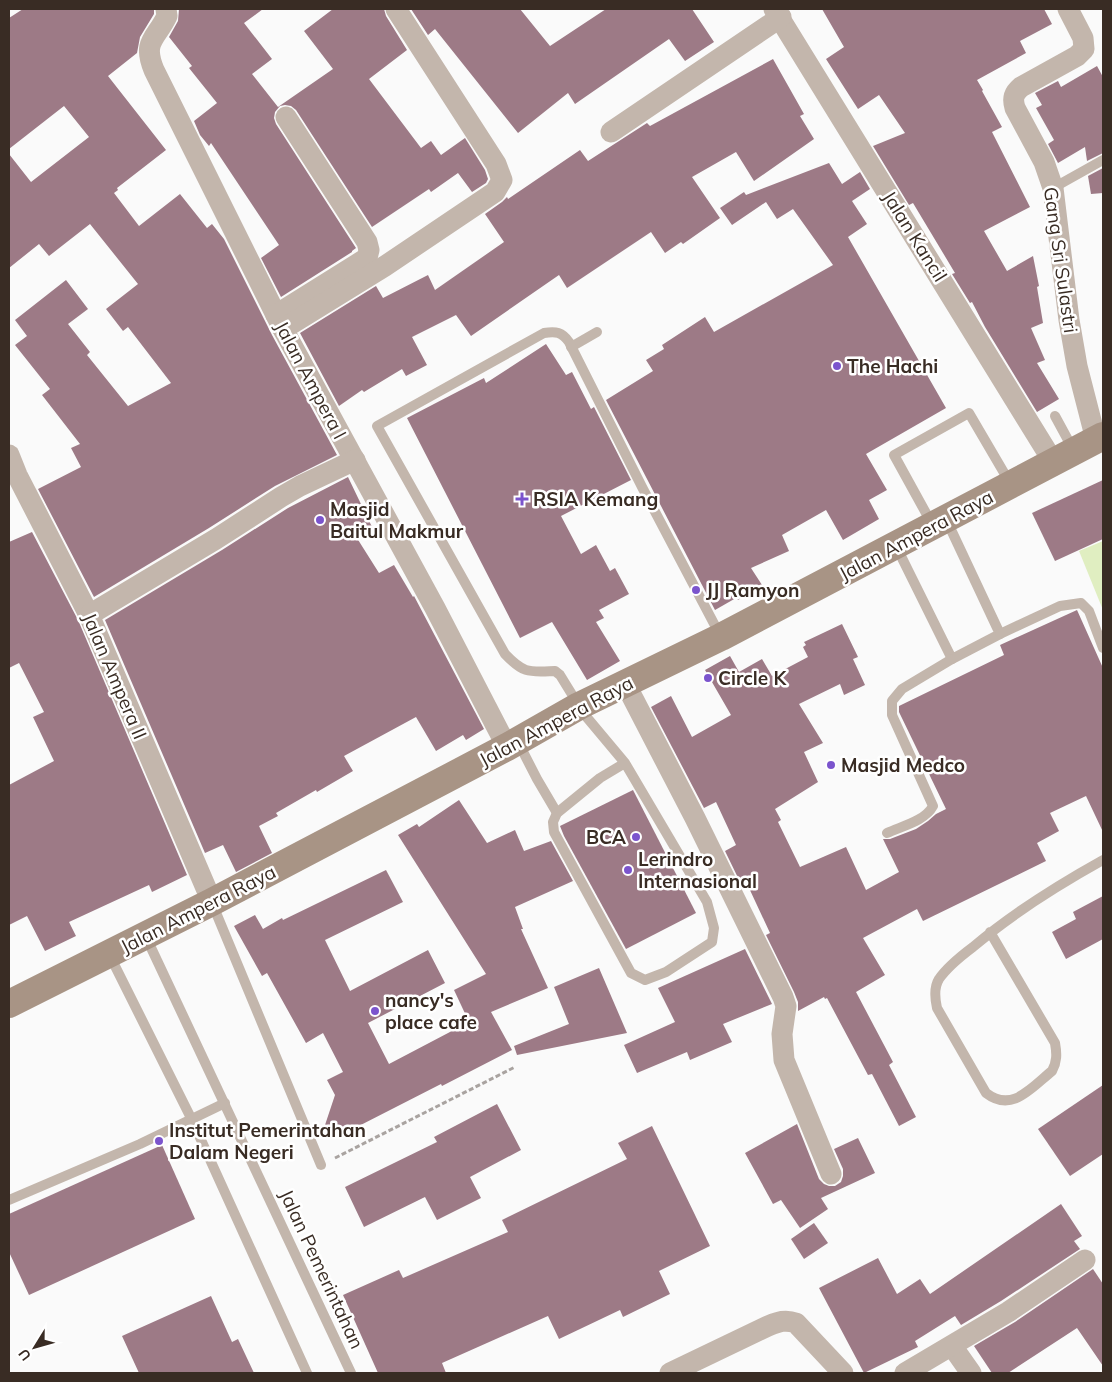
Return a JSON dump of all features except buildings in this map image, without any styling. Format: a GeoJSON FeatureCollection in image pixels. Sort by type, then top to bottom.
{"type":"FeatureCollection","features":[{"type":"Feature","properties":{"kind":"street","name":"Jalan Ampera I"},"geometry":{"type":"LineString","coordinates":[[166,9],[167,16],[152,39],[150,47],[151,62],[280,322],[513,744]]}},
{"type":"Feature","properties":{"kind":"street"},"geometry":{"type":"LineString","coordinates":[[280,322],[385,266],[495,192],[502,180],[496,164],[396,9]]}},
{"type":"Feature","properties":{"kind":"street","name":"Gang Sri Sulastri"},"geometry":{"type":"LineString","coordinates":[[1068,9],[1083,38],[1084,49],[1077,56],[1021,87],[1014,93],[1013,97],[1015,108],[1044,162],[1053,188],[1069,320],[1077,366],[1082,448]]}},
{"type":"Feature","properties":{"kind":"street"},"geometry":{"type":"LineString","coordinates":[[611,132],[778,13]]}},
{"type":"Feature","properties":{"kind":"street","name":"Jalan Kancil"},"geometry":{"type":"LineString","coordinates":[[778,13],[1082,448]]}},
{"type":"Feature","properties":{"kind":"street"},"geometry":{"type":"LineString","coordinates":[[280,322],[367,258],[369,250],[368,242],[286,117]]}},
{"type":"Feature","properties":{"kind":"street","name":"Jalan Ampera Raya"},"geometry":{"type":"LineString","coordinates":[[9,1004],[212,902],[513,744],[579,706],[721,637],[1082,448]]}},
{"type":"Feature","properties":{"kind":"street","name":"Jalan Ampera II"},"geometry":{"type":"LineString","coordinates":[[9,455],[17,476],[89,615],[212,902]]}},
{"type":"Feature","properties":{"kind":"street"},"geometry":{"type":"LineString","coordinates":[[89,615],[216,539],[281,497],[355,460]]}},
{"type":"Feature","properties":{"kind":"street"},"geometry":{"type":"LineString","coordinates":[[625,683],[784,997],[786,1006],[782,1034],[784,1060],[831,1174]]}},
{"type":"Feature","properties":{"kind":"street"},"geometry":{"type":"LineString","coordinates":[[905,1373],[1024,1302],[1086,1260]]}},
{"type":"Feature","properties":{"kind":"street"},"geometry":{"type":"LineString","coordinates":[[670,1373],[780,1321],[796,1323],[843,1373]]}},
{"type":"Feature","properties":{"kind":"street"},"geometry":{"type":"LineString","coordinates":[[952,1346],[971,1373]]}},
{"type":"Feature","properties":{"kind":"lane"},"geometry":{"type":"LineString","coordinates":[[1053,188],[1103,160]]}},
{"type":"Feature","properties":{"kind":"lane"},"geometry":{"type":"LineString","coordinates":[[571,347],[596,332]]}},
{"type":"Feature","properties":{"kind":"lane"},"geometry":{"type":"LineString","coordinates":[[625,763],[600,778],[557,813],[553,822],[554,832],[631,974],[645,980],[666,972],[712,942],[714,928],[707,902],[625,763],[579,706],[560,675],[555,671],[535,673],[523,670],[505,654],[377,426],[544,333],[560,333],[571,347],[721,637]]}},
{"type":"Feature","properties":{"kind":"lane"},"geometry":{"type":"LineString","coordinates":[[1000,634],[939,522],[894,455],[969,413],[1011,485]]}},
{"type":"Feature","properties":{"kind":"lane"},"geometry":{"type":"LineString","coordinates":[[1055,416],[1082,448]]}},
{"type":"Feature","properties":{"kind":"lane"},"geometry":{"type":"LineString","coordinates":[[896,545],[952,659]]}},
{"type":"Feature","properties":{"kind":"lane"},"geometry":{"type":"LineString","coordinates":[[887,833],[920,818],[930,812],[933,806],[890,710],[892,701],[902,689],[952,659],[1060,606],[1081,603],[1089,611],[1103,648]]}},
{"type":"Feature","properties":{"kind":"lane"},"geometry":{"type":"LineString","coordinates":[[513,744],[557,813]]}},
{"type":"Feature","properties":{"kind":"lane"},"geometry":{"type":"LineString","coordinates":[[990,932],[1055,1043],[1056,1052],[1055,1066],[1052,1072],[1021,1097],[1001,1102],[986,1093],[937,1008],[935,1001],[938,980],[953,963],[990,932],[1041,897],[1103,860]]}},
{"type":"Feature","properties":{"kind":"lane"},"geometry":{"type":"LineString","coordinates":[[212,902],[321,1165]]}},
{"type":"Feature","properties":{"kind":"lane","name":"Jalan Pemerintahan"},"geometry":{"type":"LineString","coordinates":[[146,936],[351,1373]]}},
{"type":"Feature","properties":{"kind":"lane"},"geometry":{"type":"LineString","coordinates":[[109,954],[192,1120],[307,1373]]}},
{"type":"Feature","properties":{"kind":"lane"},"geometry":{"type":"LineString","coordinates":[[9,1200],[192,1120],[225,1103]]}},
{"type":"Feature","properties":{"kind":"path"},"geometry":{"type":"LineString","coordinates":[[321,1165],[515,1067]]}},
{"type":"Feature","properties":{"kind":"green space"},"geometry":{"type":"Polygon","coordinates":[[[1103,541],[1103,610],[1079,551],[1103,541]]]}},
{"type":"Feature","properties":{"kind":"place","name":"The Hachi"},"geometry":{"type":"Point","coordinates":[837,366]}},
{"type":"Feature","properties":{"kind":"place","name":"RSIA Kemang"},"geometry":{"type":"Point","coordinates":[522,499]}},
{"type":"Feature","properties":{"kind":"place","name":"Masjid Baitul Makmur"},"geometry":{"type":"Point","coordinates":[320,520]}},
{"type":"Feature","properties":{"kind":"place","name":"JJ Ramyon"},"geometry":{"type":"Point","coordinates":[696,590]}},
{"type":"Feature","properties":{"kind":"place","name":"Circle K"},"geometry":{"type":"Point","coordinates":[708,678]}},
{"type":"Feature","properties":{"kind":"place","name":"Masjid Medco"},"geometry":{"type":"Point","coordinates":[831,765]}},
{"type":"Feature","properties":{"kind":"place","name":"BCA"},"geometry":{"type":"Point","coordinates":[636,837]}},
{"type":"Feature","properties":{"kind":"place","name":"Lerindro Internasional"},"geometry":{"type":"Point","coordinates":[628,870]}},
{"type":"Feature","properties":{"kind":"place","name":"nancy's place cafe"},"geometry":{"type":"Point","coordinates":[375,1011]}},
{"type":"Feature","properties":{"kind":"place","name":"Institut Pemerintahan Dalam Negeri"},"geometry":{"type":"Point","coordinates":[159,1141]}}]}
